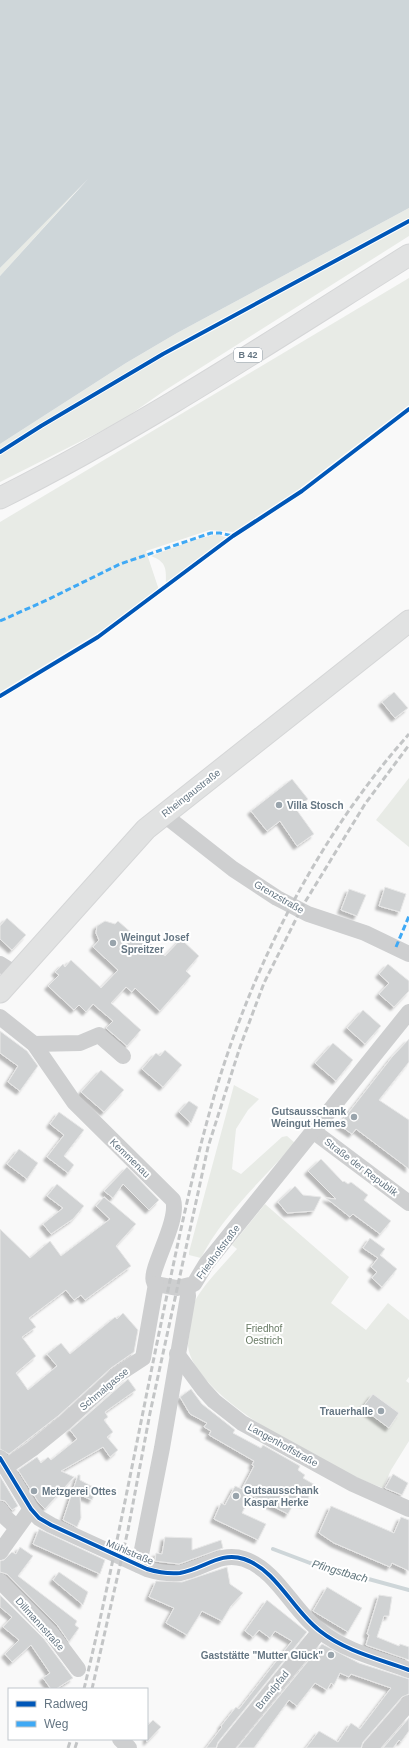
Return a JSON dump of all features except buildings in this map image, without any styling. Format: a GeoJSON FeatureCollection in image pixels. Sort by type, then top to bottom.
{"type":"FeatureCollection","features":[{"type":"Feature","properties":{"kind":"main road","name":"B 42"},"geometry":{"type":"LineString","coordinates":[[0,498],[79,457],[145,419],[409,255]]}},
{"type":"Feature","properties":{"kind":"main road","name":"Rheingaustraße"},"geometry":{"type":"LineString","coordinates":[[0,992],[8,969],[163,814],[409,621]]}},
{"type":"Feature","properties":{"kind":"street","name":"Grenzstraße"},"geometry":{"type":"LineString","coordinates":[[163,814],[233,869],[276,898],[308,914],[365,933],[409,954]]}},
{"type":"Feature","properties":{"kind":"street","name":"Friedhofstraße"},"geometry":{"type":"LineString","coordinates":[[138,1565],[162,1448],[188,1296],[187,1287],[194,1284],[206,1264],[409,1012]]}},
{"type":"Feature","properties":{"kind":"street","name":"Kemmenau"},"geometry":{"type":"LineString","coordinates":[[0,1017],[34,1044],[74,1102],[173,1200],[174,1210],[164,1246],[152,1277],[156,1284]]}},
{"type":"Feature","properties":{"kind":"street"},"geometry":{"type":"LineString","coordinates":[[34,1044],[80,1043],[99,1035],[123,1056]]}},
{"type":"Feature","properties":{"kind":"street","name":"Straße der Republik"},"geometry":{"type":"LineString","coordinates":[[313,1131],[409,1203]]}},
{"type":"Feature","properties":{"kind":"street"},"geometry":{"type":"LineString","coordinates":[[156,1284],[173,1288],[187,1287]]}},
{"type":"Feature","properties":{"kind":"street","name":"Schmalgasse"},"geometry":{"type":"LineString","coordinates":[[3,1463],[32,1449],[64,1423],[117,1375],[143,1358],[156,1284]]}},
{"type":"Feature","properties":{"kind":"street","name":"Langenhoffstraße"},"geometry":{"type":"LineString","coordinates":[[177,1354],[203,1389],[214,1401],[242,1423],[353,1484],[409,1509]]}},
{"type":"Feature","properties":{"kind":"street","name":"Mühlstraße"},"geometry":{"type":"LineString","coordinates":[[3,1463],[31,1509],[39,1518],[52,1525],[138,1565],[158,1572],[180,1573],[214,1562],[225,1556],[232,1556],[245,1560],[261,1568],[320,1631],[342,1645],[409,1670]]}},
{"type":"Feature","properties":{"kind":"street"},"geometry":{"type":"LineString","coordinates":[[0,1509],[6,1518],[16,1527]]}},
{"type":"Feature","properties":{"kind":"street"},"geometry":{"type":"LineString","coordinates":[[0,1552],[16,1527],[31,1509]]}},
{"type":"Feature","properties":{"kind":"street","name":"Dillmannstraße"},"geometry":{"type":"LineString","coordinates":[[0,1581],[51,1633],[78,1669]]}},
{"type":"Feature","properties":{"kind":"street","name":"Brandpfad"},"geometry":{"type":"LineString","coordinates":[[225,1748],[320,1631]]}},
{"type":"Feature","properties":{"kind":"street"},"geometry":{"type":"LineString","coordinates":[[370,1748],[409,1703]]}},
{"type":"Feature","properties":{"kind":"street"},"geometry":{"type":"LineString","coordinates":[[121,1740],[129,1748]]}},
{"type":"Feature","properties":{"kind":"green space"},"geometry":{"type":"Polygon","coordinates":[[[98,167],[0,276],[0,268],[98,167]]]}},
{"type":"Feature","properties":{"kind":"green space"},"geometry":{"type":"Polygon","coordinates":[[[409,208],[409,236],[164,391],[121,421],[0,482],[0,444],[126,363],[177,333],[409,208]]]}},
{"type":"Feature","properties":{"kind":"green space"},"geometry":{"type":"Polygon","coordinates":[[[409,278],[409,405],[299,489],[233,532],[210,530],[146,551],[159,590],[106,628],[0,692],[0,522],[409,278]]]}},
{"type":"Feature","properties":{"kind":"green space"},"geometry":{"type":"Polygon","coordinates":[[[217,534],[227,538],[166,584],[166,574],[163,564],[151,556],[194,540],[217,534]]]}},
{"type":"Feature","properties":{"kind":"green space"},"geometry":{"type":"Polygon","coordinates":[[[409,778],[409,847],[376,820],[409,778]]]}},
{"type":"Feature","properties":{"kind":"green space"},"geometry":{"type":"Polygon","coordinates":[[[234,1085],[259,1099],[248,1110],[236,1129],[232,1169],[241,1174],[282,1137],[287,1136],[295,1143],[231,1213],[201,1258],[189,1255],[189,1252],[234,1085]]]}},
{"type":"Feature","properties":{"kind":"green space","name":"Friedhof Oestrich"},"geometry":{"type":"Polygon","coordinates":[[[265,1204],[349,1277],[331,1303],[366,1330],[388,1303],[409,1320],[409,1377],[406,1381],[409,1383],[409,1441],[391,1470],[383,1488],[334,1467],[270,1431],[240,1410],[214,1388],[196,1367],[188,1346],[195,1301],[209,1281],[237,1249],[232,1245],[265,1204]]]}},
{"type":"Feature","properties":{"kind":"shaded area"},"geometry":{"type":"Polygon","coordinates":[[[0,0],[409,0],[409,208],[177,333],[126,363],[0,444],[0,276],[88,179],[0,268],[0,0]]]}},
{"type":"Feature","properties":{"kind":"waterway","name":"Pfingstbach"},"geometry":{"type":"LineString","coordinates":[[273,1549],[310,1563],[409,1590]]}},
{"type":"Feature","properties":{"kind":"railway"},"geometry":{"type":"LineString","coordinates":[[84,1688],[185,1209],[209,1114],[234,1036],[272,943],[295,898],[320,855],[348,813],[377,772],[409,734]]}},
{"type":"Feature","properties":{"kind":"railway"},"geometry":{"type":"LineString","coordinates":[[92,1688],[128,1530],[150,1413],[208,1147],[240,1047],[264,983],[302,907],[365,804],[409,745]]}},
{"type":"Feature","properties":{"kind":"railway"},"geometry":{"type":"LineString","coordinates":[[68,1748],[71,1740]]}},
{"type":"Feature","properties":{"kind":"railway"},"geometry":{"type":"LineString","coordinates":[[75,1748],[78,1740]]}},
{"type":"Feature","properties":{"kind":"marked path"},"geometry":{"type":"LineString","coordinates":[[0,621],[120,564],[211,533],[220,533],[233,536]]}},
{"type":"Feature","properties":{"kind":"marked path"},"geometry":{"type":"LineString","coordinates":[[396,947],[409,916]]}},
{"type":"Feature","properties":{"kind":"cycle path"},"geometry":{"type":"LineString","coordinates":[[0,452],[163,354],[409,221]]}},
{"type":"Feature","properties":{"kind":"cycle path"},"geometry":{"type":"LineString","coordinates":[[0,696],[98,637],[233,536],[302,491],[409,409]]}},
{"type":"Feature","properties":{"kind":"cycle path"},"geometry":{"type":"LineString","coordinates":[[0,1458],[31,1509],[39,1518],[51,1525],[147,1569],[159,1572],[180,1573],[227,1557],[244,1559],[256,1564],[266,1572],[310,1623],[330,1638],[363,1654],[409,1670]]}},
{"type":"Feature","properties":{"kind":"place","name":"Villa Stosch"},"geometry":{"type":"Point","coordinates":[279,805]}},
{"type":"Feature","properties":{"kind":"place","name":"Weingut Josef Spreitzer"},"geometry":{"type":"Point","coordinates":[113,943]}},
{"type":"Feature","properties":{"kind":"place","name":"Gutsausschank Weingut Hemes"},"geometry":{"type":"Point","coordinates":[354,1117]}},
{"type":"Feature","properties":{"kind":"place","name":"Trauerhalle"},"geometry":{"type":"Point","coordinates":[381,1411]}},
{"type":"Feature","properties":{"kind":"place","name":"Metzgerei Ottes"},"geometry":{"type":"Point","coordinates":[34,1491]}},
{"type":"Feature","properties":{"kind":"place","name":"Gutsausschank Kaspar Herke"},"geometry":{"type":"Point","coordinates":[236,1496]}},
{"type":"Feature","properties":{"kind":"place","name":"Gaststätte \"Mutter Glück\""},"geometry":{"type":"Point","coordinates":[331,1655]}}]}
